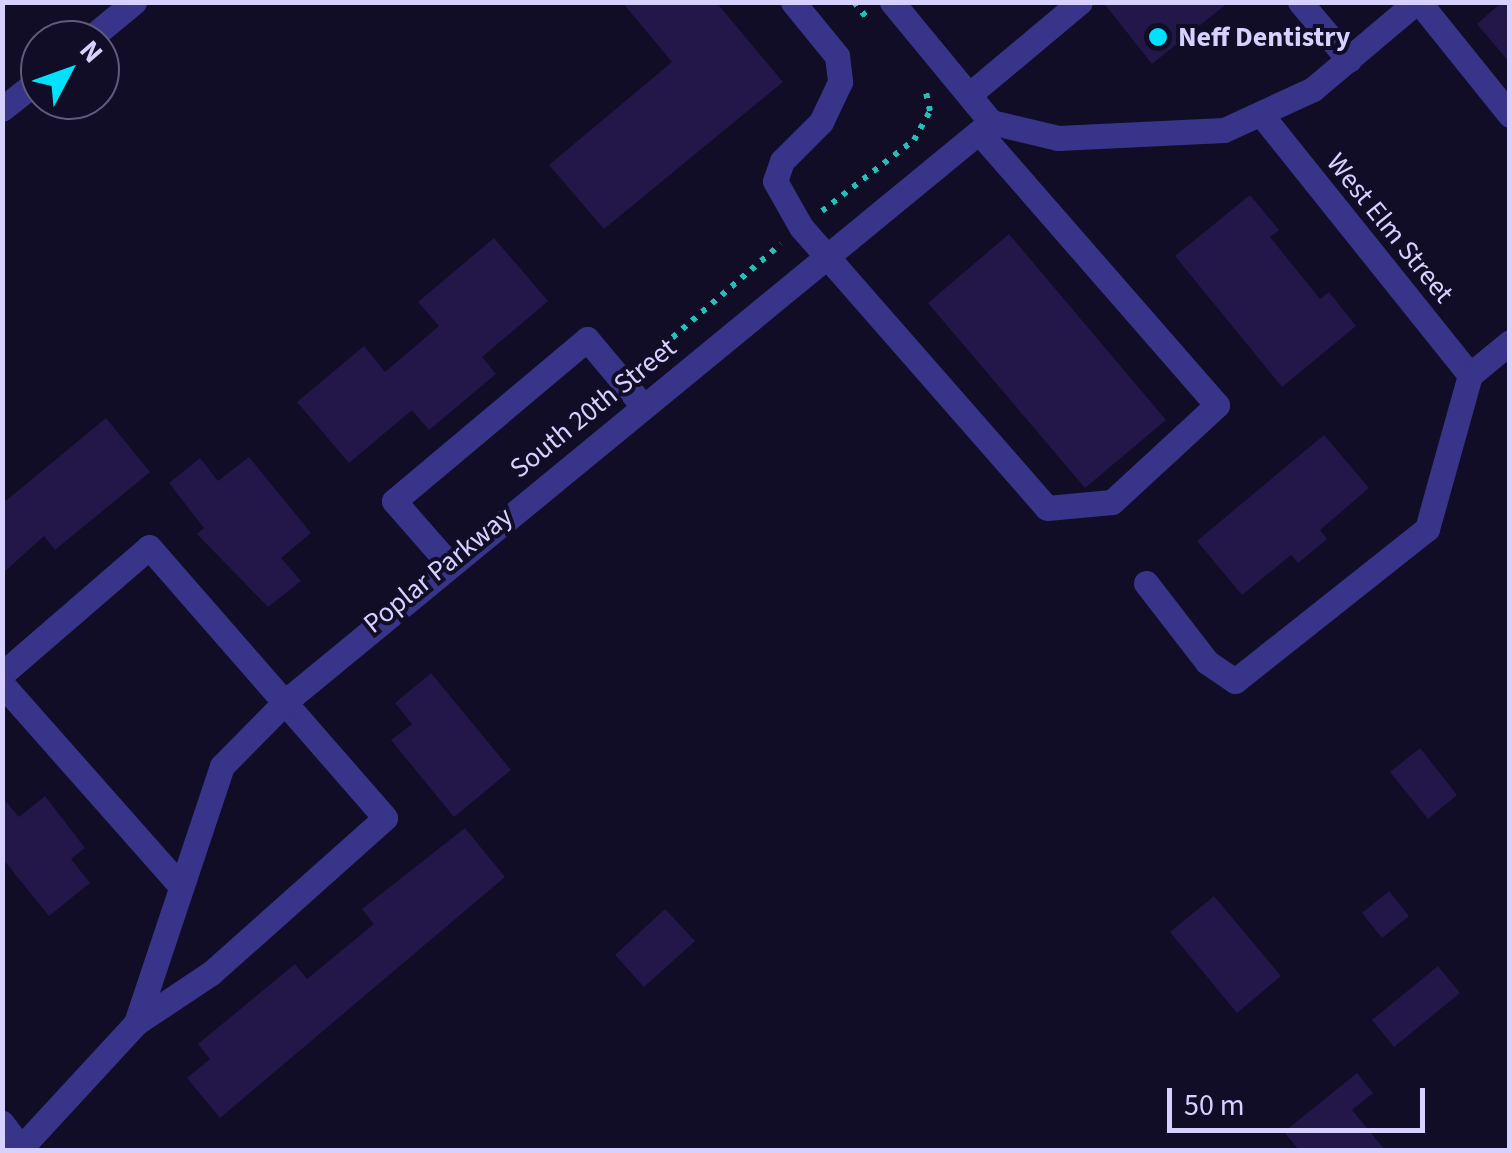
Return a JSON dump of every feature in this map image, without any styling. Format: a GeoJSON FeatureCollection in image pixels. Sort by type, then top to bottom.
{"type":"FeatureCollection","features":[{"type":"Feature","properties":{"kind":"street"},"geometry":{"type":"LineString","coordinates":[[112,20],[134,2]]}},
{"type":"Feature","properties":{"kind":"street"},"geometry":{"type":"LineString","coordinates":[[793,2],[837,56],[840,82],[821,122],[782,161],[775,180],[826,256],[1047,508],[1112,502],[1218,406],[985,127],[970,94],[896,4]]}},
{"type":"Feature","properties":{"kind":"street"},"geometry":{"type":"LineString","coordinates":[[970,94],[1080,2]]}},
{"type":"Feature","properties":{"kind":"street"},"geometry":{"type":"LineString","coordinates":[[1300,2],[1348,60]]}},
{"type":"Feature","properties":{"kind":"street"},"geometry":{"type":"LineString","coordinates":[[985,127],[1058,138],[1224,130],[1264,118],[1348,60],[1418,2],[1510,115]]}},
{"type":"Feature","properties":{"kind":"street","name":"West Elm Street"},"geometry":{"type":"LineString","coordinates":[[1264,118],[1470,375]]}},
{"type":"Feature","properties":{"kind":"street","name":"South 20th Street"},"geometry":{"type":"LineString","coordinates":[[21,1150],[136,1023],[222,766],[286,700],[985,127]]}},
{"type":"Feature","properties":{"kind":"street"},"geometry":{"type":"LineString","coordinates":[[450,565],[394,501],[588,339],[643,406]]}},
{"type":"Feature","properties":{"kind":"street"},"geometry":{"type":"LineString","coordinates":[[1146,583],[1207,662],[1236,681],[1427,529],[1470,375],[1510,342]]}},
{"type":"Feature","properties":{"kind":"street"},"geometry":{"type":"LineString","coordinates":[[2,674],[149,547],[385,818],[211,973],[136,1023]]}},
{"type":"Feature","properties":{"kind":"street"},"geometry":{"type":"LineString","coordinates":[[2,684],[181,886]]}},
{"type":"Feature","properties":{"kind":"street"},"geometry":{"type":"LineString","coordinates":[[2,1123],[21,1150]]}},
{"type":"Feature","properties":{"kind":"building"},"geometry":{"type":"Polygon","coordinates":[[[622,2],[716,2],[783,82],[604,229],[549,165],[672,62],[622,2]]]}},
{"type":"Feature","properties":{"kind":"building","name":"Neff Dentistry"},"geometry":{"type":"Polygon","coordinates":[[[1103,2],[1229,2],[1152,64],[1103,2]]]}},
{"type":"Feature","properties":{"kind":"building"},"geometry":{"type":"Polygon","coordinates":[[[1502,2],[1510,2],[1510,63],[1477,24],[1502,2]]]}},
{"type":"Feature","properties":{"kind":"building"},"geometry":{"type":"Polygon","coordinates":[[[1250,195],[1279,230],[1270,237],[1320,299],[1329,292],[1356,326],[1282,387],[1175,256],[1250,195]]]}},
{"type":"Feature","properties":{"kind":"building"},"geometry":{"type":"Polygon","coordinates":[[[1009,234],[1166,420],[1085,488],[928,303],[1009,234]]]}},
{"type":"Feature","properties":{"kind":"building"},"geometry":{"type":"Polygon","coordinates":[[[494,238],[548,301],[482,357],[496,374],[429,430],[412,410],[349,463],[297,402],[364,346],[385,372],[439,326],[418,302],[494,238]]]}},
{"type":"Feature","properties":{"kind":"building"},"geometry":{"type":"Polygon","coordinates":[[[106,418],[150,472],[55,550],[44,536],[2,574],[2,504],[106,418]]]}},
{"type":"Feature","properties":{"kind":"building"},"geometry":{"type":"Polygon","coordinates":[[[1324,435],[1369,488],[1320,530],[1327,539],[1298,563],[1291,555],[1242,595],[1197,541],[1324,435]]]}},
{"type":"Feature","properties":{"kind":"building"},"geometry":{"type":"Polygon","coordinates":[[[249,457],[311,533],[281,558],[301,581],[268,607],[197,534],[204,528],[169,483],[200,458],[218,481],[249,457]]]}},
{"type":"Feature","properties":{"kind":"building"},"geometry":{"type":"Polygon","coordinates":[[[431,673],[511,770],[454,817],[391,740],[412,724],[395,703],[431,673]]]}},
{"type":"Feature","properties":{"kind":"building"},"geometry":{"type":"Polygon","coordinates":[[[1420,748],[1457,795],[1428,819],[1390,772],[1420,748]]]}},
{"type":"Feature","properties":{"kind":"building"},"geometry":{"type":"Polygon","coordinates":[[[45,796],[85,848],[71,859],[90,883],[49,916],[2,858],[2,797],[19,817],[45,796]]]}},
{"type":"Feature","properties":{"kind":"building"},"geometry":{"type":"Polygon","coordinates":[[[465,828],[505,877],[220,1118],[187,1078],[210,1059],[198,1044],[295,964],[307,979],[374,924],[362,909],[465,828]]]}},
{"type":"Feature","properties":{"kind":"building"},"geometry":{"type":"Polygon","coordinates":[[[1389,891],[1409,916],[1382,938],[1362,913],[1389,891]]]}},
{"type":"Feature","properties":{"kind":"building"},"geometry":{"type":"Polygon","coordinates":[[[1214,896],[1281,976],[1237,1013],[1170,932],[1214,896]]]}},
{"type":"Feature","properties":{"kind":"building"},"geometry":{"type":"Polygon","coordinates":[[[665,909],[695,941],[644,987],[615,955],[665,909]]]}},
{"type":"Feature","properties":{"kind":"building"},"geometry":{"type":"Polygon","coordinates":[[[1438,966],[1460,993],[1394,1047],[1372,1020],[1438,966]]]}},
{"type":"Feature","properties":{"kind":"building"},"geometry":{"type":"Polygon","coordinates":[[[1357,1073],[1373,1093],[1352,1110],[1385,1150],[1299,1150],[1284,1132],[1357,1073]]]}},
{"type":"Feature","properties":{"kind":"place","name":"Neff Dentistry"},"geometry":{"type":"Point","coordinates":[1158,37]}}]}
